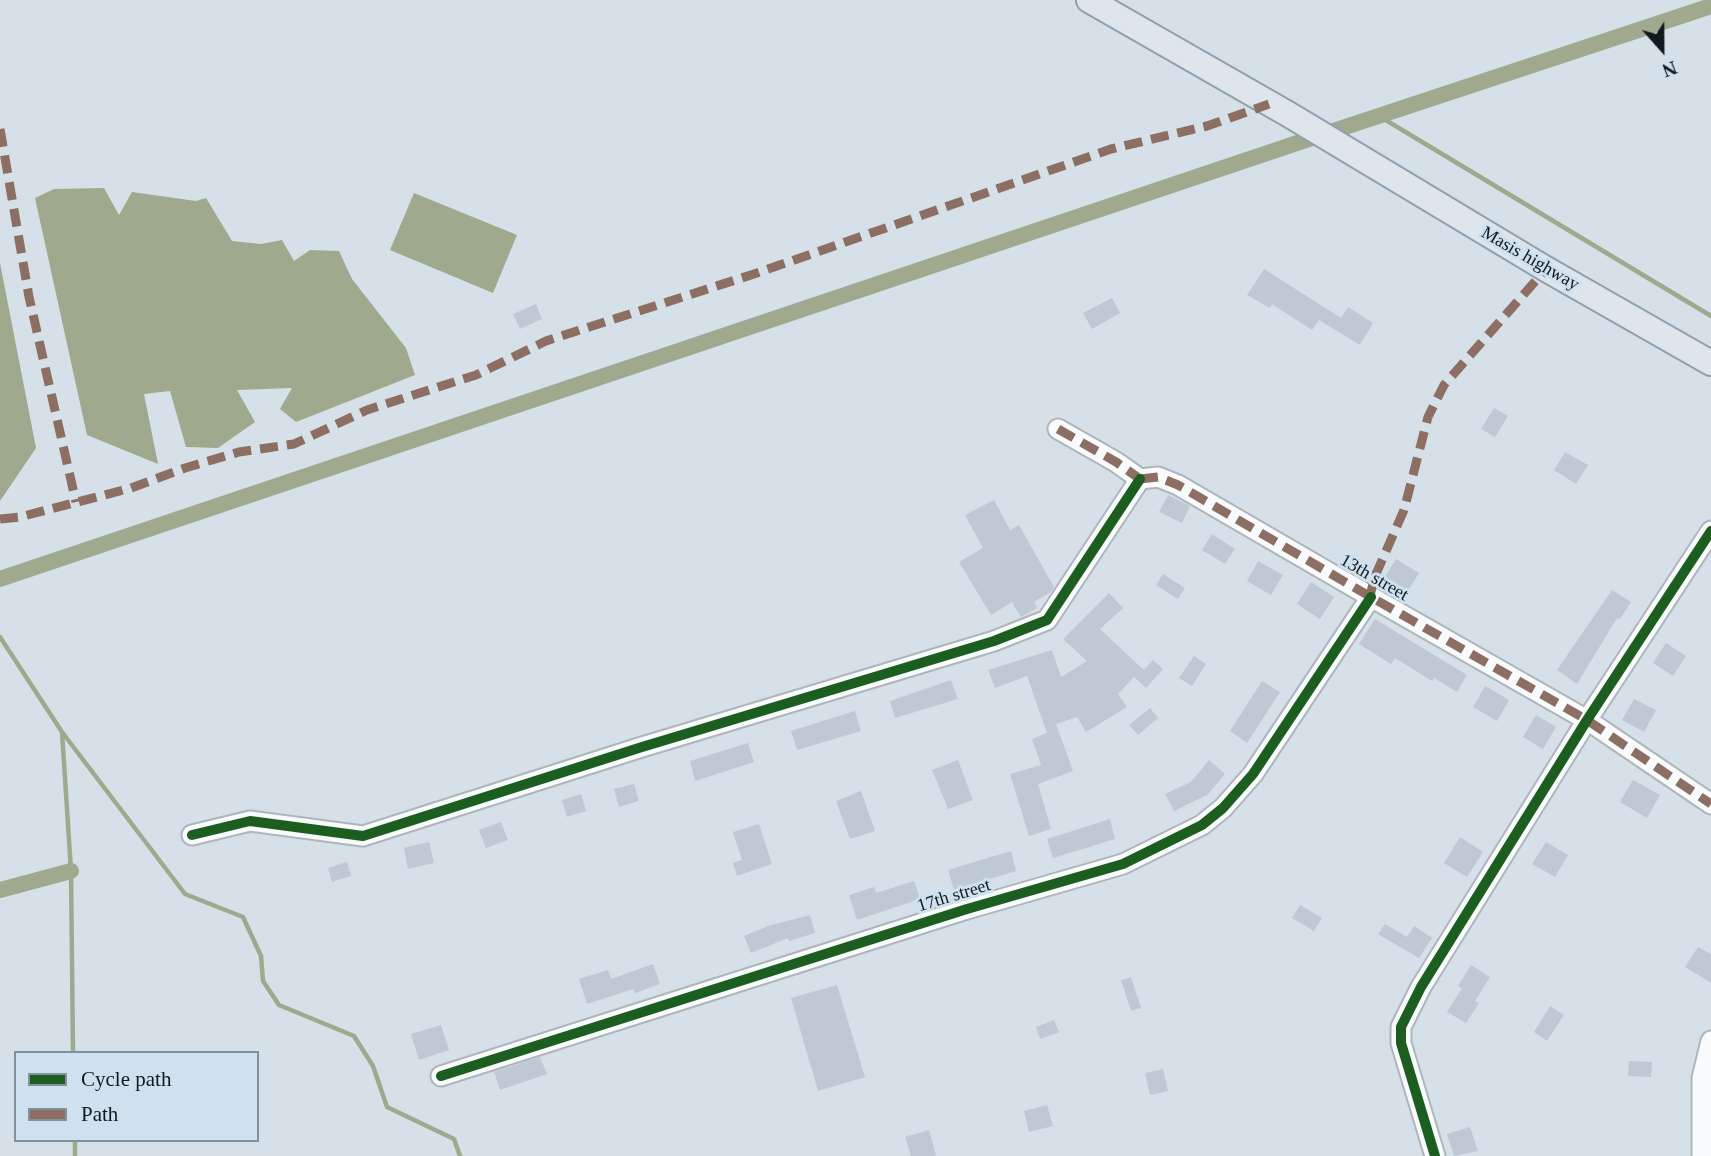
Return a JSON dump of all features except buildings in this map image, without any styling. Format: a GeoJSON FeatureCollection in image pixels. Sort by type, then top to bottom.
{"type":"FeatureCollection","features":[{"type":"Feature","properties":{"kind":"main road","name":"Masis highway"},"geometry":{"type":"LineString","coordinates":[[1089,0],[1711,363]]}},
{"type":"Feature","properties":{"kind":"street"},"geometry":{"type":"LineString","coordinates":[[192,835],[250,821],[363,836],[642,747],[994,641],[1047,620],[1140,479],[1058,429]]}},
{"type":"Feature","properties":{"kind":"street","name":"13th street"},"geometry":{"type":"LineString","coordinates":[[1140,479],[1158,477],[1178,485],[1587,720],[1711,804]]}},
{"type":"Feature","properties":{"kind":"street"},"geometry":{"type":"LineString","coordinates":[[1435,1156],[1401,1043],[1401,1027],[1421,987],[1587,720],[1711,531]]}},
{"type":"Feature","properties":{"kind":"street","name":"17th street"},"geometry":{"type":"LineString","coordinates":[[441,1076],[967,909],[1123,864],[1192,830],[1223,808],[1253,774],[1371,597]]}},
{"type":"Feature","properties":{"kind":"street"},"geometry":{"type":"LineString","coordinates":[[1702,1156],[1702,1078],[1711,1041]]}},
{"type":"Feature","properties":{"kind":"shaded area"},"geometry":{"type":"Polygon","coordinates":[[[104,188],[119,215],[132,192],[196,201],[206,198],[232,241],[261,244],[282,240],[294,261],[310,250],[339,251],[352,279],[406,348],[415,375],[296,422],[280,409],[292,388],[237,390],[255,422],[218,448],[186,447],[170,391],[144,394],[158,464],[87,435],[35,198],[54,189],[104,188]]]}},
{"type":"Feature","properties":{"kind":"shaded area"},"geometry":{"type":"Polygon","coordinates":[[[414,193],[517,235],[493,293],[390,250],[414,193]]]}},
{"type":"Feature","properties":{"kind":"shaded area"},"geometry":{"type":"Polygon","coordinates":[[[0,263],[36,448],[0,501],[0,263]]]}},
{"type":"Feature","properties":{"kind":"waterway"},"geometry":{"type":"LineString","coordinates":[[0,579],[1711,6]]}},
{"type":"Feature","properties":{"kind":"waterway"},"geometry":{"type":"LineString","coordinates":[[1379,116],[1711,316]]}},
{"type":"Feature","properties":{"kind":"waterway"},"geometry":{"type":"LineString","coordinates":[[0,637],[62,732],[185,894],[243,917],[261,956],[263,981],[279,1005],[354,1036],[373,1066],[387,1107],[454,1139],[460,1156]]}},
{"type":"Feature","properties":{"kind":"waterway"},"geometry":{"type":"LineString","coordinates":[[62,732],[71,871],[73,1051]]}},
{"type":"Feature","properties":{"kind":"waterway"},"geometry":{"type":"LineString","coordinates":[[0,890],[71,871]]}},
{"type":"Feature","properties":{"kind":"waterway"},"geometry":{"type":"LineString","coordinates":[[75,1142],[75,1156]]}},
{"type":"Feature","properties":{"kind":"marked path"},"geometry":{"type":"LineString","coordinates":[[0,519],[20,517],[131,488],[239,452],[294,444],[367,410],[476,375],[546,341],[757,273],[1111,149],[1207,126],[1269,104]]}},
{"type":"Feature","properties":{"kind":"marked path"},"geometry":{"type":"LineString","coordinates":[[0,129],[29,297],[76,502]]}},
{"type":"Feature","properties":{"kind":"marked path"},"geometry":{"type":"LineString","coordinates":[[1368,602],[1376,574],[1404,510],[1428,417],[1444,385],[1546,269]]}},
{"type":"Feature","properties":{"kind":"marked path"},"geometry":{"type":"LineString","coordinates":[[1058,429],[1140,479]]}},
{"type":"Feature","properties":{"kind":"marked path"},"geometry":{"type":"LineString","coordinates":[[1140,479],[1158,477],[1178,485],[1587,720],[1711,804]]}},
{"type":"Feature","properties":{"kind":"cycle path"},"geometry":{"type":"LineString","coordinates":[[192,835],[250,821],[363,836],[642,747],[994,641],[1047,620],[1140,479]]}},
{"type":"Feature","properties":{"kind":"cycle path"},"geometry":{"type":"LineString","coordinates":[[1435,1156],[1401,1043],[1401,1027],[1421,987],[1587,720],[1711,531]]}},
{"type":"Feature","properties":{"kind":"cycle path"},"geometry":{"type":"LineString","coordinates":[[441,1076],[967,909],[1123,864],[1202,825],[1223,808],[1253,774],[1371,597]]}}]}
